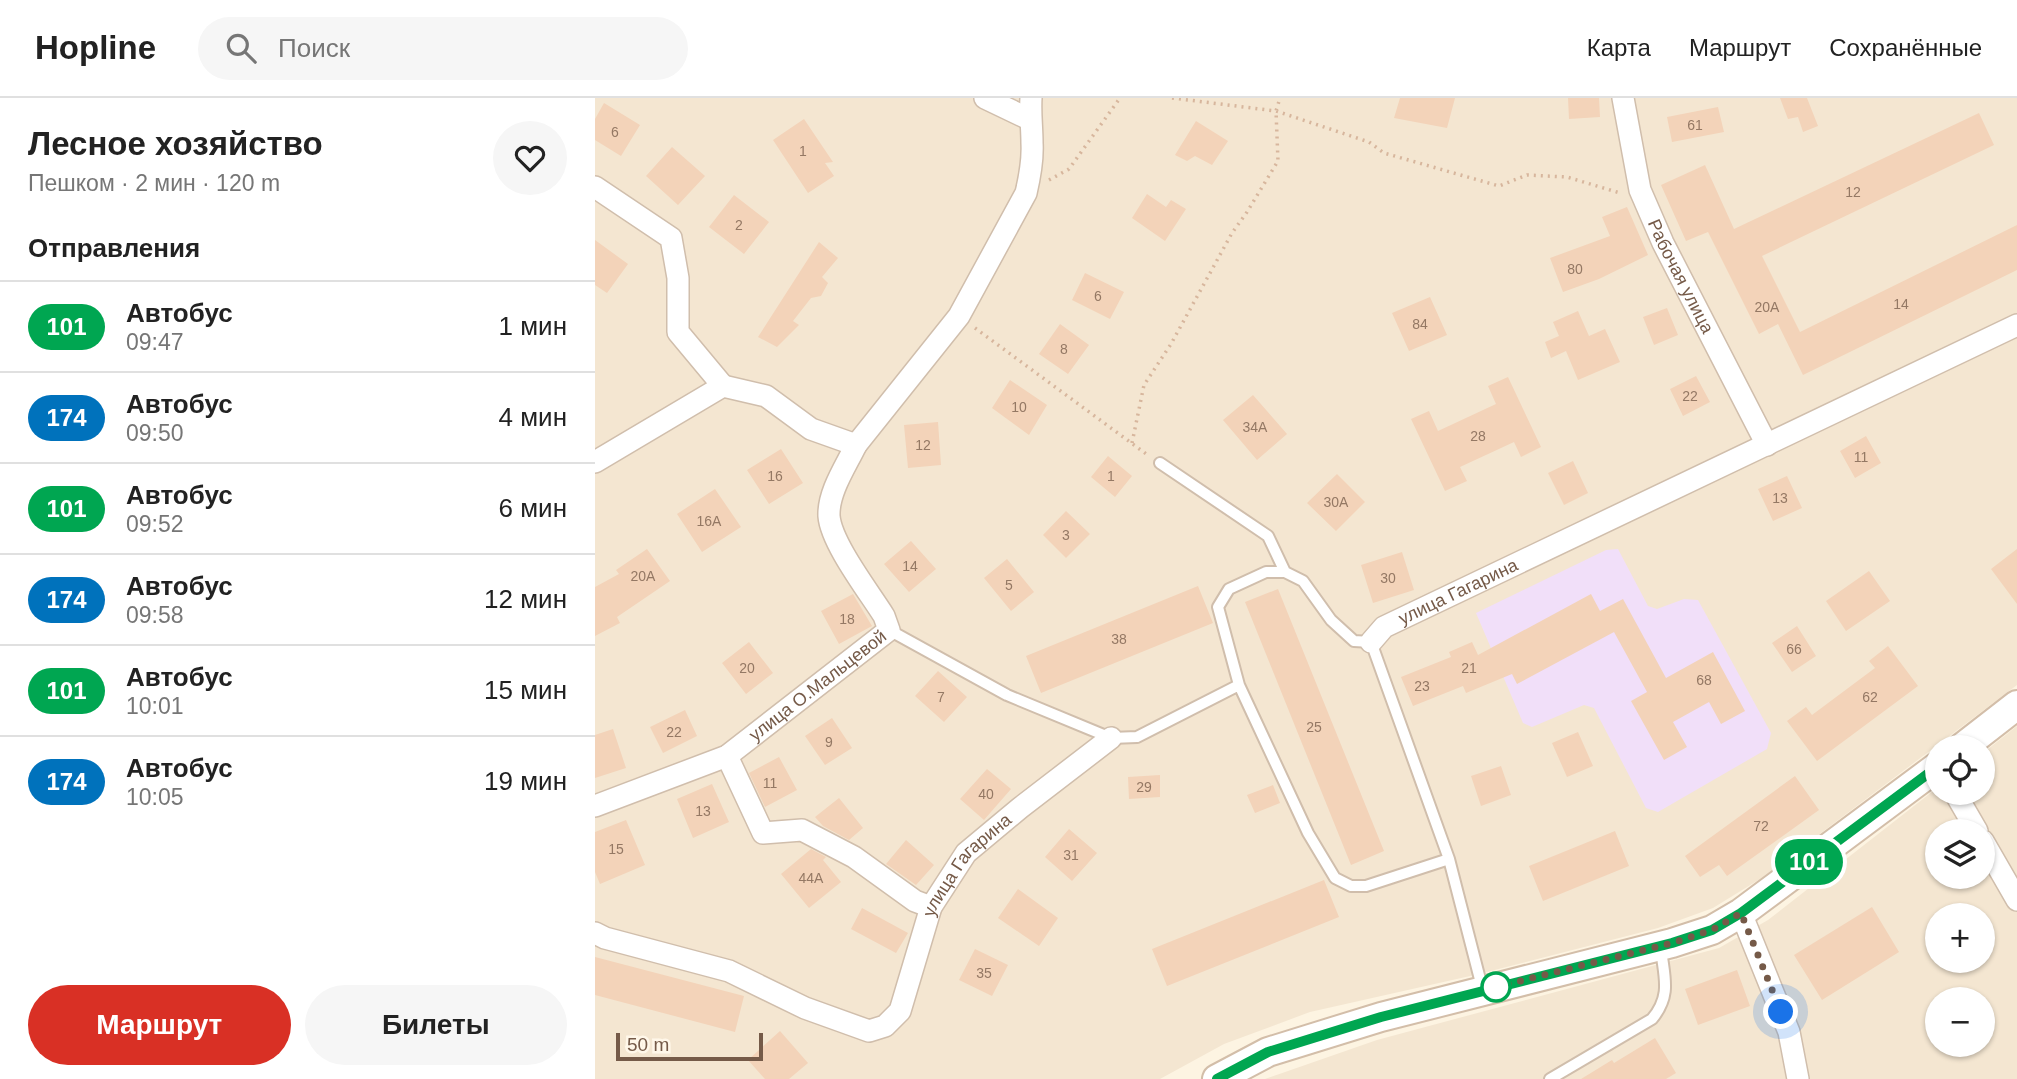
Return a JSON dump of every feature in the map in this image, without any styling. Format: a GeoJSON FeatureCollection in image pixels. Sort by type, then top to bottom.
{"type":"FeatureCollection","features":[{"type":"Feature","properties":{"kind":"main road"},"geometry":{"type":"LineString","coordinates":[[1978,735],[2017,705]]}},
{"type":"Feature","properties":{"kind":"main road"},"geometry":{"type":"LineString","coordinates":[[1217,1079],[1268,1052],[1381,1017],[1660,946],[1712,930],[1741,913],[1925,776]]}},
{"type":"Feature","properties":{"kind":"street"},"geometry":{"type":"LineString","coordinates":[[985,98],[1030,108]]}},
{"type":"Feature","properties":{"kind":"street","name":"Рабочая улица"},"geometry":{"type":"LineString","coordinates":[[1623,98],[1640,190],[1663,243],[1767,445]]}},
{"type":"Feature","properties":{"kind":"street","name":"улица О.Мальцевой"},"geometry":{"type":"LineString","coordinates":[[595,806],[727,756],[889,630],[884,616],[833,536],[829,515],[834,491],[856,445],[959,316],[1026,193],[1031,161],[1030,108]]}},
{"type":"Feature","properties":{"kind":"street"},"geometry":{"type":"LineString","coordinates":[[595,187],[671,238],[678,278],[678,332],[723,386],[766,396],[811,429],[856,445]]}},
{"type":"Feature","properties":{"kind":"street","name":"улица Гагарина"},"geometry":{"type":"LineString","coordinates":[[1371,642],[1384,627],[2017,325]]}},
{"type":"Feature","properties":{"kind":"street"},"geometry":{"type":"LineString","coordinates":[[595,462],[723,386]]}},
{"type":"Feature","properties":{"kind":"street","name":"улица Гагарина"},"geometry":{"type":"LineString","coordinates":[[595,933],[605,939],[729,971],[805,1008],[869,1031],[885,1026],[900,1011],[931,907],[966,853],[1111,738]]}},
{"type":"Feature","properties":{"kind":"street"},"geometry":{"type":"LineString","coordinates":[[727,756],[763,833],[802,830],[854,857],[915,901],[931,907]]}},
{"type":"Feature","properties":{"kind":"street"},"geometry":{"type":"LineString","coordinates":[[1995,862],[2017,901]]}},
{"type":"Feature","properties":{"kind":"street"},"geometry":{"type":"LineString","coordinates":[[1741,913],[1789,1032],[1798,1079]]}},
{"type":"Feature","properties":{"kind":"lane"},"geometry":{"type":"LineString","coordinates":[[1160,463],[1268,536],[1285,572]]}},
{"type":"Feature","properties":{"kind":"lane"},"geometry":{"type":"LineString","coordinates":[[1449,859],[1366,886],[1351,886],[1335,878],[1308,833],[1239,685],[1218,607],[1229,589],[1266,572],[1285,572],[1303,581],[1331,620],[1355,641],[1371,642],[1449,859],[1483,990]]}},
{"type":"Feature","properties":{"kind":"lane"},"geometry":{"type":"LineString","coordinates":[[889,630],[1007,695],[1111,738]]}},
{"type":"Feature","properties":{"kind":"lane","name":"улица Гагарина"},"geometry":{"type":"LineString","coordinates":[[1111,738],[1137,737],[1239,685]]}},
{"type":"Feature","properties":{"kind":"lane"},"geometry":{"type":"LineString","coordinates":[[1550,1079],[1652,1019],[1663,1007],[1666,990],[1660,946]]}},
{"type":"Feature","properties":{"kind":"path"},"geometry":{"type":"LineString","coordinates":[[1026,193],[1069,169],[1120,98]]}},
{"type":"Feature","properties":{"kind":"path"},"geometry":{"type":"LineString","coordinates":[[1172,98],[1276,111],[1369,142],[1384,153],[1499,186],[1527,175],[1567,177],[1621,194],[1640,190]]}},
{"type":"Feature","properties":{"kind":"path"},"geometry":{"type":"LineString","coordinates":[[1132,443],[1144,386],[1171,344],[1232,233],[1278,161],[1276,111],[1280,98]]}},
{"type":"Feature","properties":{"kind":"path"},"geometry":{"type":"LineString","coordinates":[[959,316],[1160,463]]}},
{"type":"Feature","properties":{"kind":"shaded area"},"geometry":{"type":"Polygon","coordinates":[[[595,98],[2017,98],[2017,685],[1951,735],[1925,735],[1925,754],[1760,879],[1713,908],[1658,928],[1479,974],[1310,1012],[1224,1044],[1160,1079],[595,1079],[595,98]]]}},
{"type":"Feature","properties":{"kind":"shaded area"},"geometry":{"type":"Polygon","coordinates":[[[1618,549],[1648,606],[1657,609],[1684,599],[1698,600],[1771,733],[1767,749],[1658,812],[1646,808],[1594,708],[1584,705],[1532,727],[1523,723],[1476,613],[1606,550],[1618,549]]]}},
{"type":"Feature","properties":{"kind":"shaded area"},"geometry":{"type":"Polygon","coordinates":[[[2017,726],[2017,1079],[1265,1079],[1377,1040],[1719,948],[1768,920],[1925,797],[1925,805],[1995,805],[1995,743],[2017,726]]]}},
{"type":"Feature","properties":{"kind":"building"},"geometry":{"type":"Polygon","coordinates":[[[1400,98],[1455,98],[1447,128],[1394,118],[1400,98]]]}},
{"type":"Feature","properties":{"kind":"building"},"geometry":{"type":"Polygon","coordinates":[[[1568,98],[1599,98],[1600,117],[1569,119],[1568,98]]]}},
{"type":"Feature","properties":{"kind":"building"},"geometry":{"type":"Polygon","coordinates":[[[1780,98],[1807,98],[1818,126],[1803,132],[1798,117],[1788,119],[1780,98]]]}},
{"type":"Feature","properties":{"kind":"building"},"geometry":{"type":"Polygon","coordinates":[[[604,103],[640,125],[621,156],[595,140],[595,119],[604,103]]]}},
{"type":"Feature","properties":{"kind":"building"},"geometry":{"type":"Polygon","coordinates":[[[1718,107],[1724,132],[1672,142],[1667,117],[1718,107]]]}},
{"type":"Feature","properties":{"kind":"building"},"geometry":{"type":"Polygon","coordinates":[[[1979,113],[1994,145],[1762,256],[1800,332],[2017,225],[2017,270],[1803,375],[1778,324],[1759,334],[1708,232],[1686,241],[1661,185],[1705,165],[1734,229],[1979,113]]]}},
{"type":"Feature","properties":{"kind":"building"},"geometry":{"type":"Polygon","coordinates":[[[804,119],[833,162],[825,163],[834,176],[808,193],[773,140],[804,119]]]}},
{"type":"Feature","properties":{"kind":"building"},"geometry":{"type":"Polygon","coordinates":[[[1196,121],[1228,141],[1212,165],[1195,156],[1187,161],[1175,155],[1196,121]]]}},
{"type":"Feature","properties":{"kind":"building"},"geometry":{"type":"Polygon","coordinates":[[[672,147],[705,176],[678,205],[646,176],[672,147]]]}},
{"type":"Feature","properties":{"kind":"building"},"geometry":{"type":"Polygon","coordinates":[[[1147,194],[1166,207],[1171,200],[1186,209],[1165,241],[1132,218],[1147,194]]]}},
{"type":"Feature","properties":{"kind":"building"},"geometry":{"type":"Polygon","coordinates":[[[734,195],[769,222],[744,254],[709,227],[734,195]]]}},
{"type":"Feature","properties":{"kind":"building"},"geometry":{"type":"Polygon","coordinates":[[[1627,207],[1648,255],[1599,279],[1563,292],[1550,258],[1610,236],[1602,217],[1627,207]]]}},
{"type":"Feature","properties":{"kind":"building"},"geometry":{"type":"Polygon","coordinates":[[[595,240],[628,264],[607,293],[595,285],[595,240]]]}},
{"type":"Feature","properties":{"kind":"building"},"geometry":{"type":"Polygon","coordinates":[[[819,242],[838,258],[822,277],[828,283],[821,296],[811,298],[793,321],[799,325],[777,347],[758,337],[819,242]]]}},
{"type":"Feature","properties":{"kind":"building"},"geometry":{"type":"Polygon","coordinates":[[[1085,273],[1124,292],[1110,319],[1072,300],[1085,273]]]}},
{"type":"Feature","properties":{"kind":"building"},"geometry":{"type":"Polygon","coordinates":[[[1430,297],[1447,335],[1409,351],[1392,313],[1430,297]]]}},
{"type":"Feature","properties":{"kind":"building"},"geometry":{"type":"Polygon","coordinates":[[[1667,308],[1678,335],[1654,345],[1643,317],[1667,308]]]}},
{"type":"Feature","properties":{"kind":"building"},"geometry":{"type":"Polygon","coordinates":[[[1578,311],[1589,336],[1605,329],[1620,362],[1578,380],[1566,351],[1551,358],[1545,342],[1559,336],[1553,322],[1578,311]]]}},
{"type":"Feature","properties":{"kind":"building"},"geometry":{"type":"Polygon","coordinates":[[[1060,324],[1089,345],[1068,374],[1039,354],[1060,324]]]}},
{"type":"Feature","properties":{"kind":"building"},"geometry":{"type":"Polygon","coordinates":[[[1696,376],[1710,402],[1683,416],[1670,389],[1696,376]]]}},
{"type":"Feature","properties":{"kind":"building"},"geometry":{"type":"Polygon","coordinates":[[[1508,377],[1541,447],[1521,457],[1514,442],[1460,467],[1467,481],[1445,491],[1411,419],[1429,411],[1438,431],[1496,404],[1488,386],[1508,377]]]}},
{"type":"Feature","properties":{"kind":"building"},"geometry":{"type":"Polygon","coordinates":[[[1010,380],[1047,405],[1029,435],[992,408],[1010,380]]]}},
{"type":"Feature","properties":{"kind":"building"},"geometry":{"type":"Polygon","coordinates":[[[1253,395],[1287,434],[1257,460],[1223,420],[1253,395]]]}},
{"type":"Feature","properties":{"kind":"building"},"geometry":{"type":"Polygon","coordinates":[[[938,422],[941,465],[908,468],[904,425],[938,422]]]}},
{"type":"Feature","properties":{"kind":"building"},"geometry":{"type":"Polygon","coordinates":[[[1866,436],[1881,463],[1855,478],[1840,451],[1866,436]]]}},
{"type":"Feature","properties":{"kind":"building"},"geometry":{"type":"Polygon","coordinates":[[[781,449],[803,483],[769,504],[747,470],[781,449]]]}},
{"type":"Feature","properties":{"kind":"building"},"geometry":{"type":"Polygon","coordinates":[[[1108,456],[1132,476],[1115,497],[1091,477],[1108,456]]]}},
{"type":"Feature","properties":{"kind":"building"},"geometry":{"type":"Polygon","coordinates":[[[1573,461],[1588,493],[1564,505],[1548,473],[1573,461]]]}},
{"type":"Feature","properties":{"kind":"building"},"geometry":{"type":"Polygon","coordinates":[[[1337,474],[1365,502],[1336,531],[1307,503],[1337,474]]]}},
{"type":"Feature","properties":{"kind":"building"},"geometry":{"type":"Polygon","coordinates":[[[1787,476],[1802,508],[1773,521],[1758,489],[1787,476]]]}},
{"type":"Feature","properties":{"kind":"building"},"geometry":{"type":"Polygon","coordinates":[[[715,489],[741,527],[702,552],[677,514],[715,489]]]}},
{"type":"Feature","properties":{"kind":"building"},"geometry":{"type":"Polygon","coordinates":[[[1066,511],[1090,534],[1066,558],[1043,535],[1066,511]]]}},
{"type":"Feature","properties":{"kind":"building"},"geometry":{"type":"Polygon","coordinates":[[[911,541],[936,569],[909,592],[884,564],[911,541]]]}},
{"type":"Feature","properties":{"kind":"building"},"geometry":{"type":"Polygon","coordinates":[[[647,549],[670,581],[617,617],[620,623],[595,636],[595,587],[619,574],[616,570],[647,549]]]}},
{"type":"Feature","properties":{"kind":"building"},"geometry":{"type":"Polygon","coordinates":[[[2017,549],[2017,604],[1991,569],[2017,549]]]}},
{"type":"Feature","properties":{"kind":"building"},"geometry":{"type":"Polygon","coordinates":[[[1402,552],[1414,590],[1373,603],[1361,565],[1402,552]]]}},
{"type":"Feature","properties":{"kind":"building"},"geometry":{"type":"Polygon","coordinates":[[[1007,559],[1034,592],[1011,611],[984,578],[1007,559]]]}},
{"type":"Feature","properties":{"kind":"building"},"geometry":{"type":"Polygon","coordinates":[[[1869,571],[1890,601],[1846,631],[1826,601],[1869,571]]]}},
{"type":"Feature","properties":{"kind":"building"},"geometry":{"type":"Polygon","coordinates":[[[1198,586],[1213,623],[1041,693],[1026,656],[1198,586]]]}},
{"type":"Feature","properties":{"kind":"building"},"geometry":{"type":"Polygon","coordinates":[[[1278,589],[1384,851],[1351,865],[1245,602],[1278,589]]]}},
{"type":"Feature","properties":{"kind":"building"},"geometry":{"type":"Polygon","coordinates":[[[853,594],[872,626],[839,644],[821,611],[853,594]]]}},
{"type":"Feature","properties":{"kind":"building"},"geometry":{"type":"Polygon","coordinates":[[[1591,594],[1600,611],[1623,599],[1666,678],[1713,652],[1745,711],[1721,724],[1709,702],[1673,722],[1687,747],[1664,760],[1631,701],[1647,692],[1614,632],[1517,684],[1512,674],[1466,693],[1463,686],[1413,706],[1401,677],[1451,657],[1449,652],[1472,642],[1478,655],[1591,594]]]}},
{"type":"Feature","properties":{"kind":"building"},"geometry":{"type":"Polygon","coordinates":[[[1797,626],[1816,656],[1792,672],[1772,643],[1797,626]]]}},
{"type":"Feature","properties":{"kind":"building"},"geometry":{"type":"Polygon","coordinates":[[[749,642],[773,673],[746,694],[722,663],[749,642]]]}},
{"type":"Feature","properties":{"kind":"building"},"geometry":{"type":"Polygon","coordinates":[[[1888,646],[1918,686],[1817,761],[1787,721],[1806,707],[1812,715],[1875,668],[1869,661],[1888,646]]]}},
{"type":"Feature","properties":{"kind":"building"},"geometry":{"type":"Polygon","coordinates":[[[938,671],[967,697],[944,722],[915,696],[938,671]]]}},
{"type":"Feature","properties":{"kind":"building"},"geometry":{"type":"Polygon","coordinates":[[[685,710],[697,736],[663,753],[650,727],[685,710]]]}},
{"type":"Feature","properties":{"kind":"building"},"geometry":{"type":"Polygon","coordinates":[[[832,718],[852,748],[825,765],[805,736],[832,718]]]}},
{"type":"Feature","properties":{"kind":"building"},"geometry":{"type":"Polygon","coordinates":[[[613,729],[626,768],[595,778],[595,735],[613,729]]]}},
{"type":"Feature","properties":{"kind":"building"},"geometry":{"type":"Polygon","coordinates":[[[1578,732],[1593,766],[1567,777],[1552,743],[1578,732]]]}},
{"type":"Feature","properties":{"kind":"building"},"geometry":{"type":"Polygon","coordinates":[[[779,757],[797,790],[765,807],[749,773],[779,757]]]}},
{"type":"Feature","properties":{"kind":"building"},"geometry":{"type":"Polygon","coordinates":[[[1501,766],[1511,795],[1481,806],[1471,776],[1501,766]]]}},
{"type":"Feature","properties":{"kind":"building"},"geometry":{"type":"Polygon","coordinates":[[[987,769],[1011,789],[984,820],[960,799],[987,769]]]}},
{"type":"Feature","properties":{"kind":"building"},"geometry":{"type":"Polygon","coordinates":[[[1160,775],[1160,797],[1129,799],[1128,777],[1160,775]]]}},
{"type":"Feature","properties":{"kind":"building"},"geometry":{"type":"Polygon","coordinates":[[[1795,776],[1819,810],[1727,876],[1719,865],[1700,877],[1685,856],[1795,776]]]}},
{"type":"Feature","properties":{"kind":"building"},"geometry":{"type":"Polygon","coordinates":[[[712,784],[729,822],[693,838],[677,799],[712,784]]]}},
{"type":"Feature","properties":{"kind":"building"},"geometry":{"type":"Polygon","coordinates":[[[1273,785],[1280,803],[1255,813],[1247,795],[1273,785]]]}},
{"type":"Feature","properties":{"kind":"building"},"geometry":{"type":"Polygon","coordinates":[[[839,798],[863,828],[849,840],[823,826],[815,817],[839,798]]]}},
{"type":"Feature","properties":{"kind":"building"},"geometry":{"type":"Polygon","coordinates":[[[626,820],[645,865],[600,884],[595,872],[595,832],[626,820]]]}},
{"type":"Feature","properties":{"kind":"building"},"geometry":{"type":"Polygon","coordinates":[[[1069,829],[1097,853],[1072,881],[1045,857],[1069,829]]]}},
{"type":"Feature","properties":{"kind":"building"},"geometry":{"type":"Polygon","coordinates":[[[1615,831],[1629,866],[1543,901],[1529,866],[1615,831]]]}},
{"type":"Feature","properties":{"kind":"building"},"geometry":{"type":"Polygon","coordinates":[[[906,840],[934,865],[916,885],[886,864],[906,840]]]}},
{"type":"Feature","properties":{"kind":"building"},"geometry":{"type":"Polygon","coordinates":[[[811,849],[826,857],[823,860],[841,882],[809,908],[781,874],[811,849]]]}},
{"type":"Feature","properties":{"kind":"building"},"geometry":{"type":"Polygon","coordinates":[[[1324,880],[1339,917],[1167,986],[1152,949],[1324,880]]]}},
{"type":"Feature","properties":{"kind":"building"},"geometry":{"type":"Polygon","coordinates":[[[1018,889],[1058,918],[1039,946],[998,918],[1018,889]]]}},
{"type":"Feature","properties":{"kind":"building"},"geometry":{"type":"Polygon","coordinates":[[[1872,907],[1899,952],[1822,1000],[1794,955],[1872,907]]]}},
{"type":"Feature","properties":{"kind":"building"},"geometry":{"type":"Polygon","coordinates":[[[862,908],[908,933],[896,953],[851,929],[862,908]]]}},
{"type":"Feature","properties":{"kind":"building"},"geometry":{"type":"Polygon","coordinates":[[[975,949],[1008,965],[992,996],[959,980],[975,949]]]}},
{"type":"Feature","properties":{"kind":"building"},"geometry":{"type":"Polygon","coordinates":[[[595,957],[744,996],[735,1032],[595,995],[595,957]]]}},
{"type":"Feature","properties":{"kind":"building"},"geometry":{"type":"Polygon","coordinates":[[[1737,970],[1750,1006],[1698,1025],[1685,989],[1737,970]]]}},
{"type":"Feature","properties":{"kind":"building"},"geometry":{"type":"Polygon","coordinates":[[[780,1031],[808,1063],[789,1079],[765,1079],[748,1060],[780,1031]]]}},
{"type":"Feature","properties":{"kind":"building"},"geometry":{"type":"Polygon","coordinates":[[[1655,1038],[1676,1073],[1666,1079],[1581,1079],[1612,1060],[1614,1063],[1655,1038]]]}},
{"type":"Feature","properties":{"kind":"bus line","name":"101"},"geometry":{"type":"LineString","coordinates":[[1217,1079],[1268,1052],[1381,1017],[1672,943],[1712,930],[1741,913],[1925,776]]}},
{"type":"Feature","properties":{"kind":"route"},"geometry":{"type":"LineString","coordinates":[[1496,987],[1672,943],[1712,930],[1741,913],[1781,1012]]}}]}
